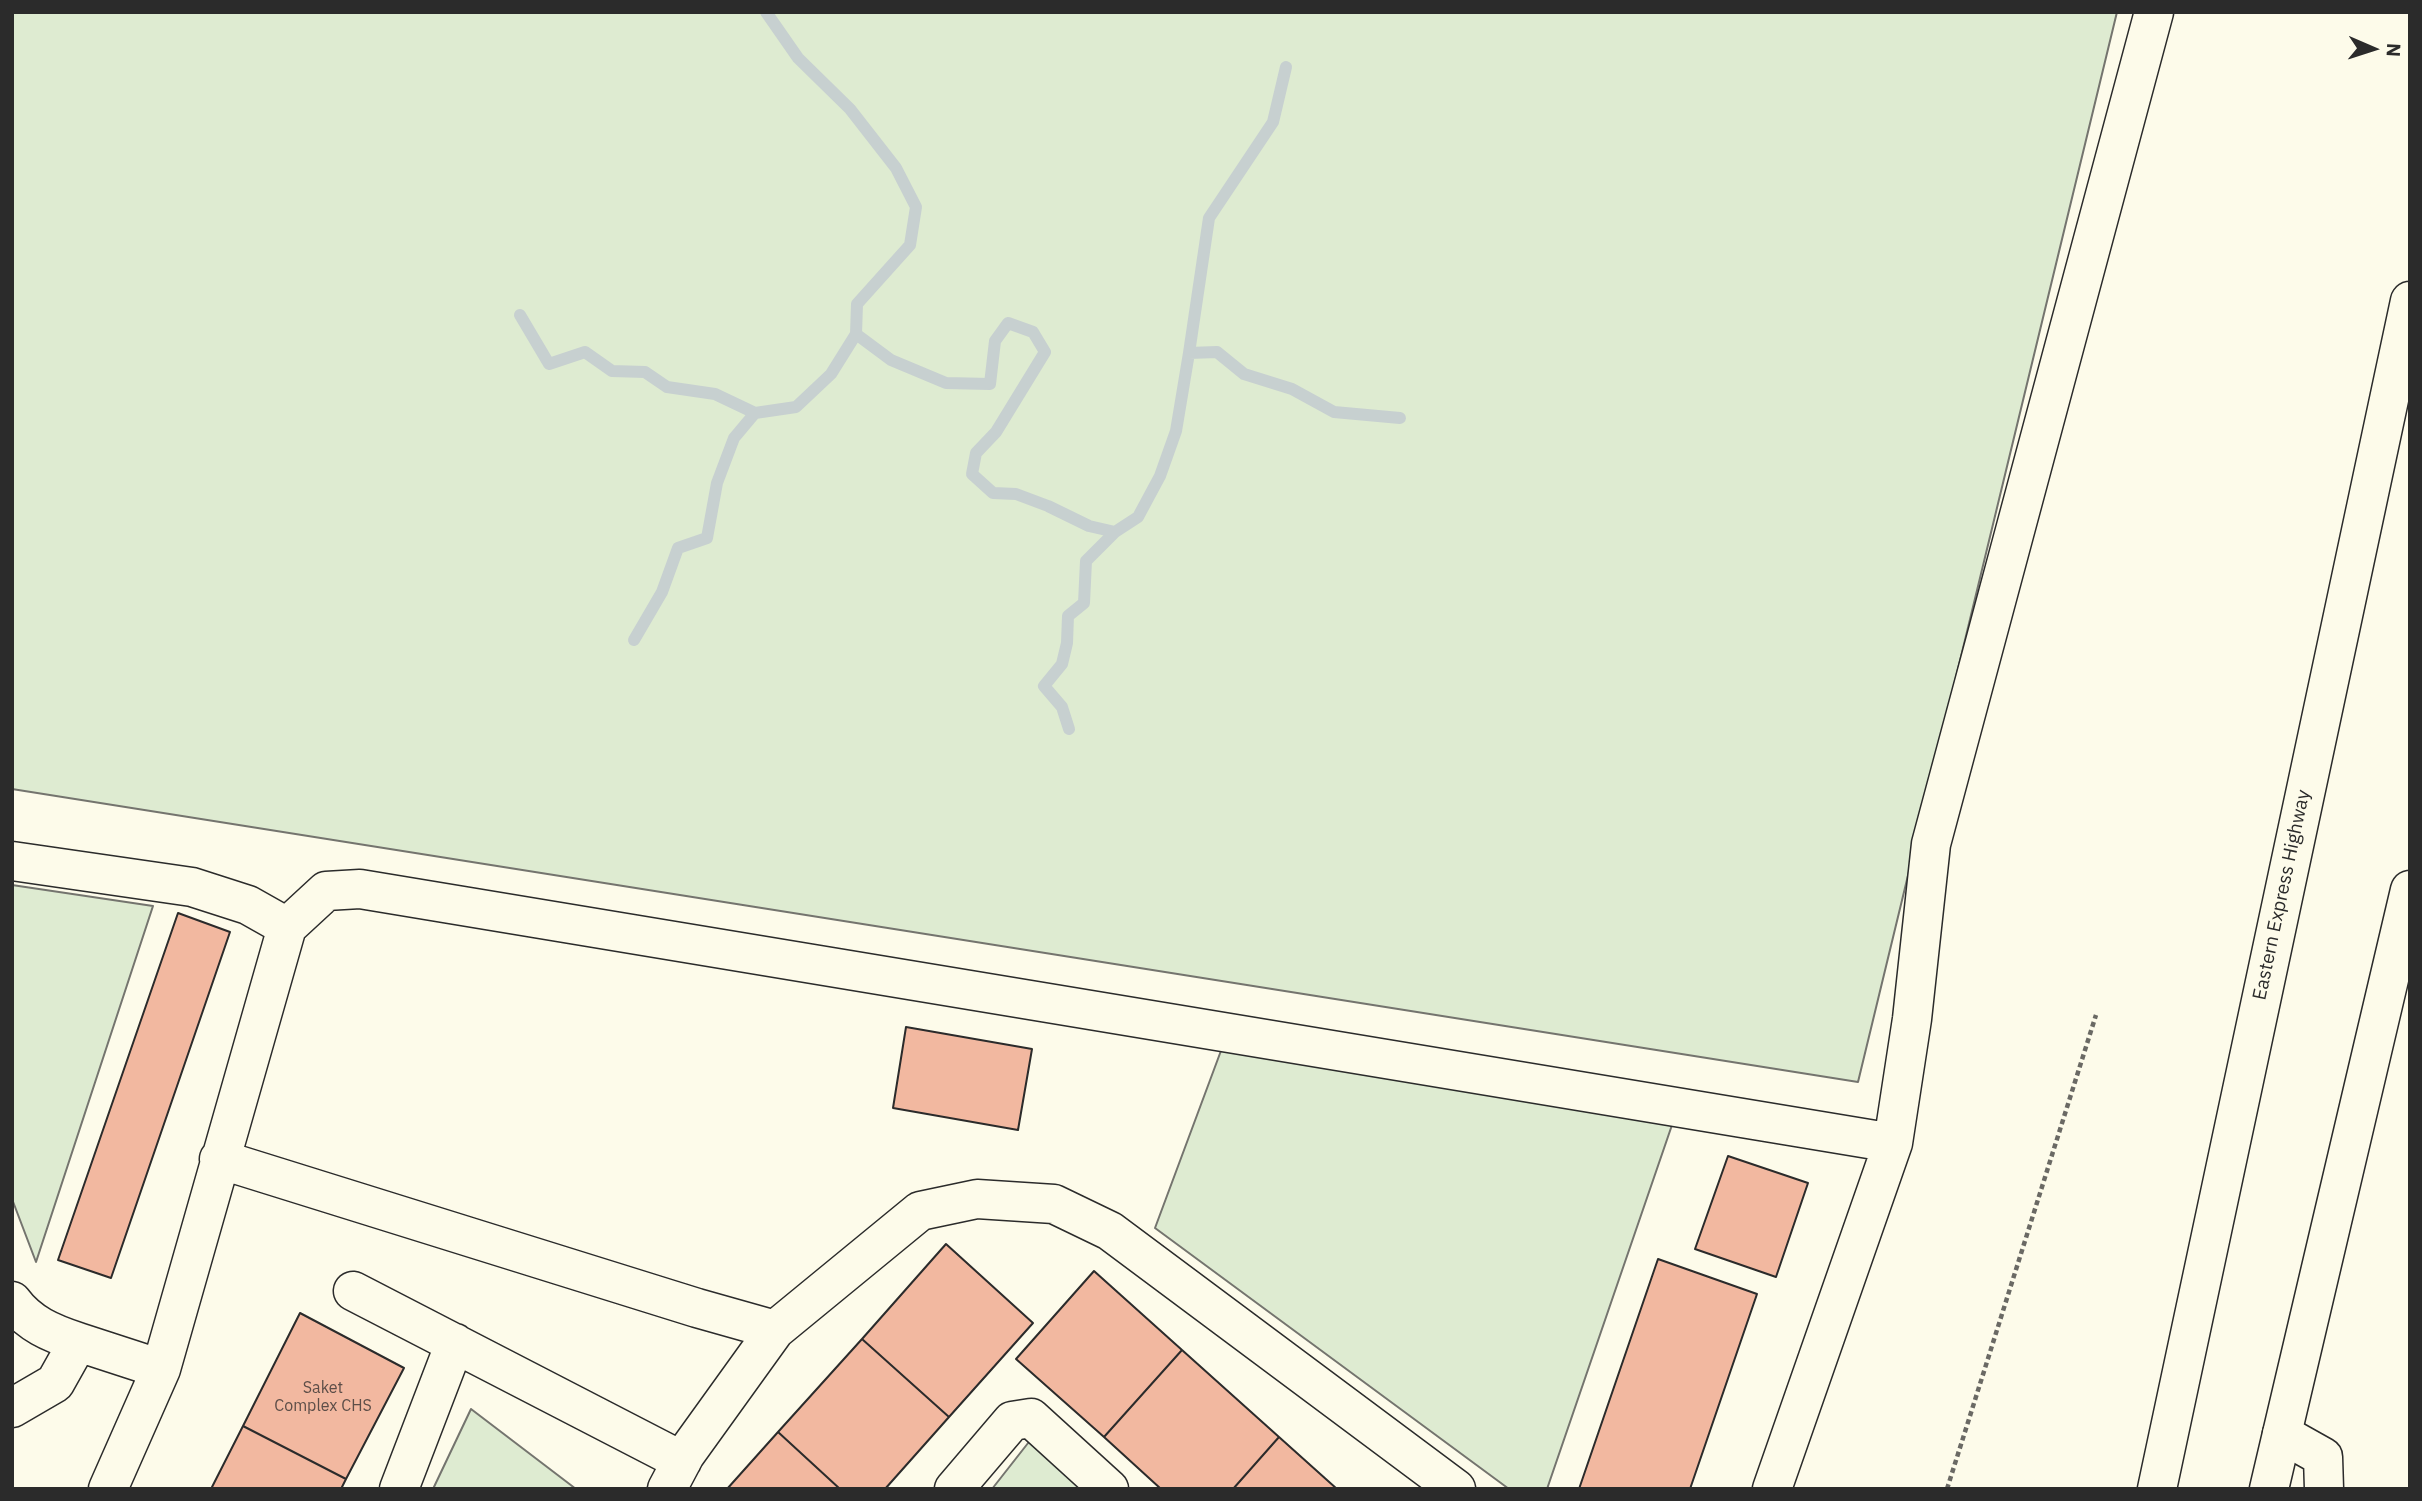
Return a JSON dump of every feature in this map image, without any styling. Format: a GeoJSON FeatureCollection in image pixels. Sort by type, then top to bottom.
{"type":"FeatureCollection","features":[{"type":"Feature","properties":{"kind":"main road"},"geometry":{"type":"LineString","coordinates":[[1772,1489],[1893,1143],[1912,1018],[1931,844],[2154,12]]}},
{"type":"Feature","properties":{"kind":"main road","name":"Eastern Express Highway"},"geometry":{"type":"LineString","coordinates":[[2157,1489],[2410,301]]}},
{"type":"Feature","properties":{"kind":"main road"},"geometry":{"type":"LineString","coordinates":[[12,861],[192,887],[248,905],[287,927]]}},
{"type":"Feature","properties":{"kind":"main road"},"geometry":{"type":"LineString","coordinates":[[108,1489],[161,1369],[287,927],[326,891],[360,889],[1893,1143]]}},
{"type":"Feature","properties":{"kind":"main road"},"geometry":{"type":"LineString","coordinates":[[2269,1489],[2410,890]]}},
{"type":"Feature","properties":{"kind":"main road"},"geometry":{"type":"LineString","coordinates":[[219,1160],[775,1330]]}},
{"type":"Feature","properties":{"kind":"main road"},"geometry":{"type":"LineString","coordinates":[[353,1291],[455,1343],[675,1475],[775,1330],[920,1211],[977,1199],[1054,1205],[1110,1230],[1456,1489]]}},
{"type":"Feature","properties":{"kind":"main road"},"geometry":{"type":"LineString","coordinates":[[12,1301],[24,1317],[58,1335],[161,1369]]}},
{"type":"Feature","properties":{"kind":"main road"},"geometry":{"type":"LineString","coordinates":[[12,1408],[55,1383],[78,1342]]}},
{"type":"Feature","properties":{"kind":"main road"},"geometry":{"type":"LineString","coordinates":[[399,1489],[455,1343]]}},
{"type":"Feature","properties":{"kind":"main road"},"geometry":{"type":"LineString","coordinates":[[954,1489],[1012,1421],[1031,1418],[1109,1489]]}},
{"type":"Feature","properties":{"kind":"main road"},"geometry":{"type":"LineString","coordinates":[[2282,1434],[2323,1457],[2324,1489]]}},
{"type":"Feature","properties":{"kind":"path"},"geometry":{"type":"LineString","coordinates":[[1947,1489],[2096,1015]]}},
{"type":"Feature","properties":{"kind":"green space"},"geometry":{"type":"Polygon","coordinates":[[[12,12],[2117,12],[1858,1082],[12,789],[12,12]]]}},
{"type":"Feature","properties":{"kind":"green space"},"geometry":{"type":"Polygon","coordinates":[[[12,885],[153,906],[36,1262],[12,1199],[12,885]]]}},
{"type":"Feature","properties":{"kind":"green space"},"geometry":{"type":"Polygon","coordinates":[[[1222,1048],[1672,1125],[1547,1489],[1509,1489],[1155,1228],[1222,1048]]]}},
{"type":"Feature","properties":{"kind":"green space"},"geometry":{"type":"Polygon","coordinates":[[[471,1409],[576,1489],[433,1489],[471,1409]]]}},
{"type":"Feature","properties":{"kind":"green space"},"geometry":{"type":"Polygon","coordinates":[[[1032,1438],[1085,1489],[992,1489],[1032,1438]]]}},
{"type":"Feature","properties":{"kind":"building"},"geometry":{"type":"Polygon","coordinates":[[[178,913],[230,932],[111,1278],[58,1260],[178,913]]]}},
{"type":"Feature","properties":{"kind":"building"},"geometry":{"type":"Polygon","coordinates":[[[906,1027],[1032,1049],[1018,1130],[893,1108],[906,1027]]]}},
{"type":"Feature","properties":{"kind":"building"},"geometry":{"type":"Polygon","coordinates":[[[1728,1156],[1808,1183],[1776,1277],[1695,1249],[1728,1156]]]}},
{"type":"Feature","properties":{"kind":"building"},"geometry":{"type":"Polygon","coordinates":[[[946,1244],[1033,1323],[949,1417],[862,1339],[946,1244]]]}},
{"type":"Feature","properties":{"kind":"building"},"geometry":{"type":"Polygon","coordinates":[[[1658,1259],[1757,1294],[1690,1489],[1579,1489],[1658,1259]]]}},
{"type":"Feature","properties":{"kind":"building"},"geometry":{"type":"Polygon","coordinates":[[[1094,1271],[1182,1350],[1104,1437],[1016,1359],[1094,1271]]]}},
{"type":"Feature","properties":{"kind":"building"},"geometry":{"type":"Polygon","coordinates":[[[300,1313],[404,1368],[346,1479],[243,1426],[300,1313]]]}},
{"type":"Feature","properties":{"kind":"building"},"geometry":{"type":"Polygon","coordinates":[[[862,1339],[949,1417],[885,1489],[840,1489],[778,1432],[862,1339]]]}},
{"type":"Feature","properties":{"kind":"building"},"geometry":{"type":"Polygon","coordinates":[[[1182,1350],[1279,1437],[1233,1489],[1161,1489],[1104,1437],[1182,1350]]]}},
{"type":"Feature","properties":{"kind":"building"},"geometry":{"type":"Polygon","coordinates":[[[243,1426],[346,1479],[341,1489],[211,1489],[243,1426]]]}},
{"type":"Feature","properties":{"kind":"building"},"geometry":{"type":"Polygon","coordinates":[[[778,1432],[840,1489],[727,1489],[778,1432]]]}},
{"type":"Feature","properties":{"kind":"building"},"geometry":{"type":"Polygon","coordinates":[[[1279,1437],[1337,1489],[1233,1489],[1279,1437]]]}},
{"type":"Feature","properties":{"kind":"waterway"},"geometry":{"type":"LineString","coordinates":[[766,12],[798,58],[850,109],[896,168],[916,207],[910,245],[857,304],[856,334],[891,360],[946,383],[990,384],[995,341],[1008,323],[1033,332],[1045,352],[996,432],[976,453],[972,474],[993,493],[1016,494],[1089,526],[1115,532],[1138,517],[1160,476],[1176,431],[1189,353],[1217,352],[1244,374],[1292,389],[1334,412],[1400,418]]}},
{"type":"Feature","properties":{"kind":"waterway"},"geometry":{"type":"LineString","coordinates":[[1189,353],[1209,218],[1273,122],[1286,67]]}},
{"type":"Feature","properties":{"kind":"waterway"},"geometry":{"type":"LineString","coordinates":[[520,315],[549,364],[585,352],[612,371],[645,372],[667,387],[715,394],[755,413],[796,407],[831,374],[856,334]]}},
{"type":"Feature","properties":{"kind":"waterway"},"geometry":{"type":"LineString","coordinates":[[634,640],[662,592],[678,548],[707,538],[717,483],[734,438],[755,413]]}},
{"type":"Feature","properties":{"kind":"waterway"},"geometry":{"type":"LineString","coordinates":[[1069,729],[1062,707],[1044,686],[1062,664],[1067,643],[1068,616],[1084,603],[1086,561],[1115,532]]}}]}
